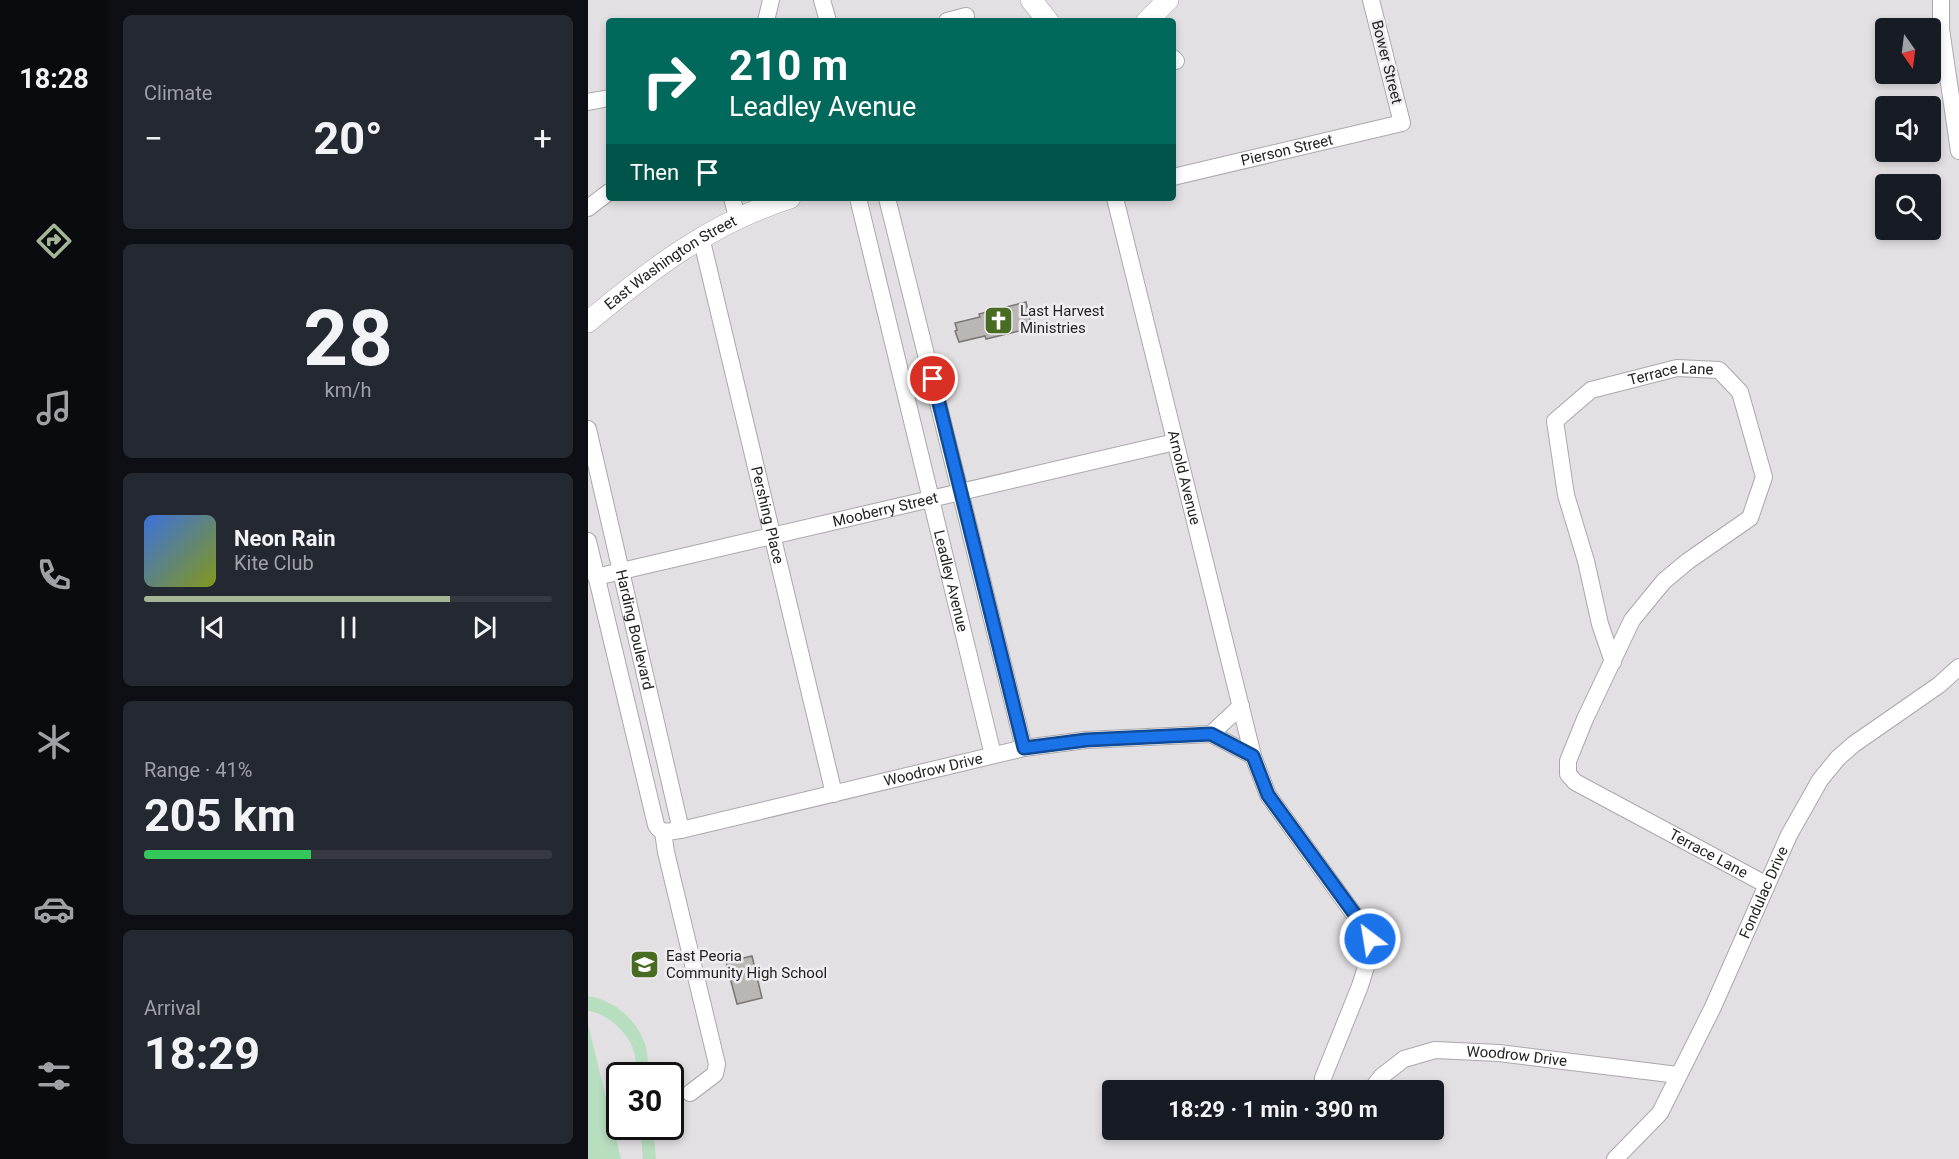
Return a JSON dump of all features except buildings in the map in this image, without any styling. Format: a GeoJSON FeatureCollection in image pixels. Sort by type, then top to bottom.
{"type":"FeatureCollection","features":[{"type":"Feature","properties":{"kind":"main road"},"geometry":{"type":"LineString","coordinates":[[1031,0],[1032,18]]}},
{"type":"Feature","properties":{"kind":"main road"},"geometry":{"type":"LineString","coordinates":[[1031,0],[1046,18]]}},
{"type":"Feature","properties":{"kind":"main road"},"geometry":{"type":"LineString","coordinates":[[1150,18],[1168,0]]}},
{"type":"Feature","properties":{"kind":"main road","name":"East Washington Street"},"geometry":{"type":"LineString","coordinates":[[588,322],[640,279],[700,237],[734,208],[773,201]]}},
{"type":"Feature","properties":{"kind":"street"},"geometry":{"type":"LineString","coordinates":[[767,18],[771,0]]}},
{"type":"Feature","properties":{"kind":"street"},"geometry":{"type":"LineString","coordinates":[[822,0],[827,18]]}},
{"type":"Feature","properties":{"kind":"street","name":"Bower Street"},"geometry":{"type":"LineString","coordinates":[[1371,0],[1402,123]]}},
{"type":"Feature","properties":{"kind":"street"},"geometry":{"type":"LineString","coordinates":[[1941,0],[1941,29],[1959,151]]}},
{"type":"Feature","properties":{"kind":"street"},"geometry":{"type":"LineString","coordinates":[[958,18],[966,16]]}},
{"type":"Feature","properties":{"kind":"street"},"geometry":{"type":"LineString","coordinates":[[588,102],[606,99]]}},
{"type":"Feature","properties":{"kind":"street","name":"Pierson Street"},"geometry":{"type":"LineString","coordinates":[[1176,176],[1402,123]]}},
{"type":"Feature","properties":{"kind":"street"},"geometry":{"type":"LineString","coordinates":[[588,208],[606,194]]}},
{"type":"Feature","properties":{"kind":"street","name":"Leadley Avenue"},"geometry":{"type":"LineString","coordinates":[[859,201],[993,755]]}},
{"type":"Feature","properties":{"kind":"street"},"geometry":{"type":"LineString","coordinates":[[888,201],[1024,748]]}},
{"type":"Feature","properties":{"kind":"street","name":"Arnold Avenue"},"geometry":{"type":"LineString","coordinates":[[1116,201],[1253,756]]}},
{"type":"Feature","properties":{"kind":"street","name":"Pershing Place"},"geometry":{"type":"LineString","coordinates":[[700,237],[770,536],[834,794]]}},
{"type":"Feature","properties":{"kind":"street","name":"Terrace Lane"},"geometry":{"type":"LineString","coordinates":[[1612,662],[1566,495],[1555,421],[1591,390],[1677,369],[1719,370],[1740,392],[1764,477],[1750,518],[1688,561],[1664,581],[1632,620],[1585,719],[1568,761],[1567,770],[1571,778],[1767,885]]}},
{"type":"Feature","properties":{"kind":"street","name":"Harding Boulevard"},"geometry":{"type":"LineString","coordinates":[[588,429],[681,830]]}},
{"type":"Feature","properties":{"kind":"street","name":"Mooberry Street"},"geometry":{"type":"LineString","coordinates":[[597,577],[1175,442]]}},
{"type":"Feature","properties":{"kind":"street","name":"Harding Boulevard"},"geometry":{"type":"LineString","coordinates":[[588,541],[656,825],[661,831],[717,1064],[715,1074],[690,1093]]}},
{"type":"Feature","properties":{"kind":"street","name":"Fondulac Drive"},"geometry":{"type":"LineString","coordinates":[[1615,1159],[1660,1113],[1713,1007],[1806,802],[1829,768],[1870,731],[1930,691],[1959,667]]}},
{"type":"Feature","properties":{"kind":"street"},"geometry":{"type":"LineString","coordinates":[[1241,706],[1211,734],[1253,756],[1268,795],[1364,927],[1370,939],[1369,957],[1360,986],[1323,1080]]}},
{"type":"Feature","properties":{"kind":"street","name":"Woodrow Drive"},"geometry":{"type":"LineString","coordinates":[[661,831],[681,830],[1024,748],[1086,740],[1211,734]]}},
{"type":"Feature","properties":{"kind":"street","name":"Woodrow Drive"},"geometry":{"type":"LineString","coordinates":[[1379,1080],[1404,1059],[1435,1050],[1499,1053],[1678,1075]]}},
{"type":"Feature","properties":{"kind":"green space"},"geometry":{"type":"Polygon","coordinates":[[[588,996],[607,1002],[624,1013],[642,1038],[648,1062],[636,1062],[629,1040],[620,1028],[601,1015],[588,1011],[588,996]]]}},
{"type":"Feature","properties":{"kind":"green space"},"geometry":{"type":"Polygon","coordinates":[[[588,1024],[606,1098],[606,1140],[616,1140],[621,1159],[588,1159],[588,1024]]]}},
{"type":"Feature","properties":{"kind":"green space"},"geometry":{"type":"Polygon","coordinates":[[[641,1140],[654,1140],[656,1159],[643,1159],[641,1140]]]}},
{"type":"Feature","properties":{"kind":"place","name":"Last Harvest Ministries"},"geometry":{"type":"Point","coordinates":[999,320]}},
{"type":"Feature","properties":{"kind":"place","name":"East Peoria Community High School"},"geometry":{"type":"Point","coordinates":[645,965]}},
{"type":"Feature","properties":{"kind":"route"},"geometry":{"type":"LineString","coordinates":[[933,379],[1024,748],[1086,740],[1211,734],[1253,756],[1268,795],[1364,927],[1370,939]]}}]}
